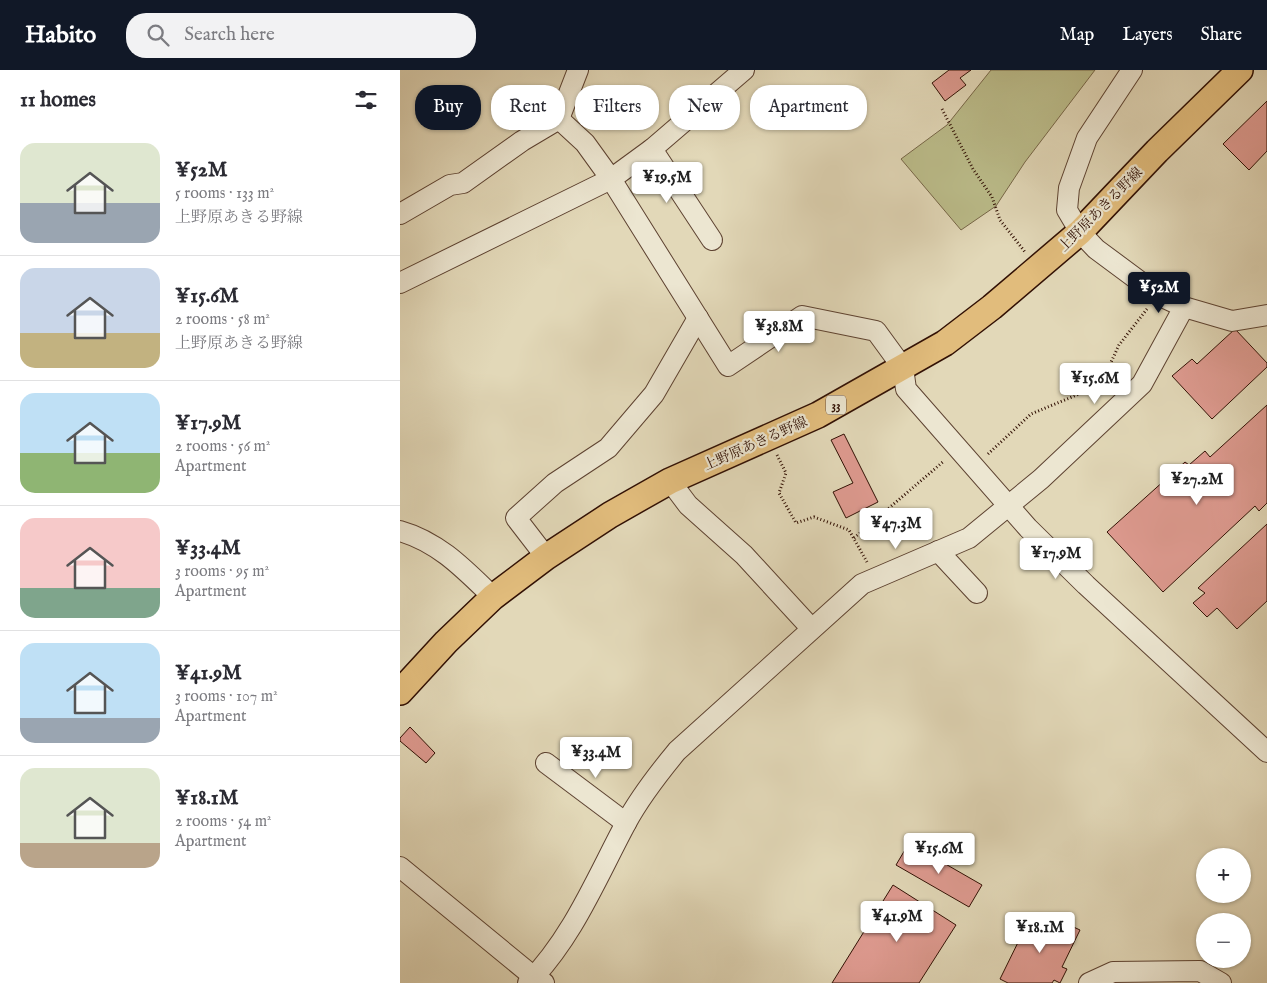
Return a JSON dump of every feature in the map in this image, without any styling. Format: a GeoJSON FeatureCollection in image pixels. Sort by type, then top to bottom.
{"type":"FeatureCollection","features":[{"type":"Feature","properties":{"kind":"main road","name":"上野原あきる野線"},"geometry":{"type":"LineString","coordinates":[[400,692],[446,642],[493,597],[546,557],[610,515],[670,481],[818,415],[945,343],[1080,232],[1157,151],[1240,70]]}},
{"type":"Feature","properties":{"kind":"street"},"geometry":{"type":"LineString","coordinates":[[565,103],[578,70]]}},
{"type":"Feature","properties":{"kind":"street"},"geometry":{"type":"LineString","coordinates":[[400,283],[611,179],[652,148],[744,70]]}},
{"type":"Feature","properties":{"kind":"street"},"geometry":{"type":"LineString","coordinates":[[1132,70],[1087,138],[1069,188],[1067,210],[1080,232],[1096,249],[1158,295],[1184,307],[1232,321],[1267,315]]}},
{"type":"Feature","properties":{"kind":"street"},"geometry":{"type":"LineString","coordinates":[[565,124],[584,143],[611,179],[728,366],[802,316],[876,331],[903,368],[906,389],[1028,528],[1086,585],[1267,752]]}},
{"type":"Feature","properties":{"kind":"street"},"geometry":{"type":"LineString","coordinates":[[400,214],[450,185],[463,183],[539,130]]}},
{"type":"Feature","properties":{"kind":"street"},"geometry":{"type":"LineString","coordinates":[[652,148],[712,240]]}},
{"type":"Feature","properties":{"kind":"street"},"geometry":{"type":"LineString","coordinates":[[400,867],[535,981],[576,922],[626,823],[652,781],[677,751],[742,694],[811,628],[862,584],[969,538],[1041,478],[1142,384],[1184,307]]}},
{"type":"Feature","properties":{"kind":"street"},"geometry":{"type":"LineString","coordinates":[[546,557],[516,518],[555,484],[608,448],[654,394],[698,318]]}},
{"type":"Feature","properties":{"kind":"street"},"geometry":{"type":"LineString","coordinates":[[670,481],[688,505],[744,555],[811,628]]}},
{"type":"Feature","properties":{"kind":"street"},"geometry":{"type":"LineString","coordinates":[[400,531],[417,536],[437,547],[493,597]]}},
{"type":"Feature","properties":{"kind":"street"},"geometry":{"type":"LineString","coordinates":[[938,551],[977,593]]}},
{"type":"Feature","properties":{"kind":"street"},"geometry":{"type":"LineString","coordinates":[[546,763],[626,823]]}},
{"type":"Feature","properties":{"kind":"street"},"geometry":{"type":"LineString","coordinates":[[1089,983],[1112,972],[1200,972],[1221,983]]}},
{"type":"Feature","properties":{"kind":"path"},"geometry":{"type":"LineString","coordinates":[[942,109],[973,169],[992,197],[1000,220],[1022,249]]}},
{"type":"Feature","properties":{"kind":"path"},"geometry":{"type":"LineString","coordinates":[[974,468],[1031,414],[1079,394],[1106,373],[1119,344],[1158,295]]}},
{"type":"Feature","properties":{"kind":"path"},"geometry":{"type":"LineString","coordinates":[[768,436],[786,473],[779,493],[796,523],[814,517],[849,530],[875,578]]}},
{"type":"Feature","properties":{"kind":"path"},"geometry":{"type":"LineString","coordinates":[[854,538],[958,449]]}},
{"type":"Feature","properties":{"kind":"green space"},"geometry":{"type":"Polygon","coordinates":[[[991,70],[1095,70],[1025,162],[996,206],[961,230],[901,159],[947,125],[991,70]]]}},
{"type":"Feature","properties":{"kind":"building"},"geometry":{"type":"Polygon","coordinates":[[[949,70],[971,70],[960,78],[966,85],[945,101],[932,83],[949,70]]]}},
{"type":"Feature","properties":{"kind":"building"},"geometry":{"type":"Polygon","coordinates":[[[1267,101],[1267,151],[1249,170],[1223,144],[1267,101]]]}},
{"type":"Feature","properties":{"kind":"building"},"geometry":{"type":"Polygon","coordinates":[[[1235,329],[1267,363],[1267,367],[1212,419],[1172,376],[1192,359],[1197,364],[1235,329]]]}},
{"type":"Feature","properties":{"kind":"building"},"geometry":{"type":"Polygon","coordinates":[[[1267,405],[1267,503],[1259,511],[1255,506],[1163,592],[1107,532],[1185,462],[1189,465],[1205,451],[1210,457],[1267,405]]]}},
{"type":"Feature","properties":{"kind":"building"},"geometry":{"type":"Polygon","coordinates":[[[844,434],[878,502],[846,518],[833,492],[853,483],[831,440],[844,434]]]}},
{"type":"Feature","properties":{"kind":"building"},"geometry":{"type":"Polygon","coordinates":[[[1267,524],[1267,601],[1237,629],[1217,608],[1207,617],[1193,603],[1205,593],[1198,588],[1267,524]]]}},
{"type":"Feature","properties":{"kind":"building"},"geometry":{"type":"Polygon","coordinates":[[[410,727],[435,753],[426,763],[400,741],[400,738],[410,727]]]}},
{"type":"Feature","properties":{"kind":"building"},"geometry":{"type":"Polygon","coordinates":[[[909,843],[982,885],[969,907],[896,865],[909,843]]]}},
{"type":"Feature","properties":{"kind":"building"},"geometry":{"type":"Polygon","coordinates":[[[893,885],[956,925],[919,983],[832,983],[893,885]]]}},
{"type":"Feature","properties":{"kind":"building"},"geometry":{"type":"Polygon","coordinates":[[[1031,916],[1063,932],[1067,924],[1080,930],[1062,967],[1067,969],[1060,983],[1054,980],[1052,983],[1008,983],[1000,979],[1031,916]]]}}]}
